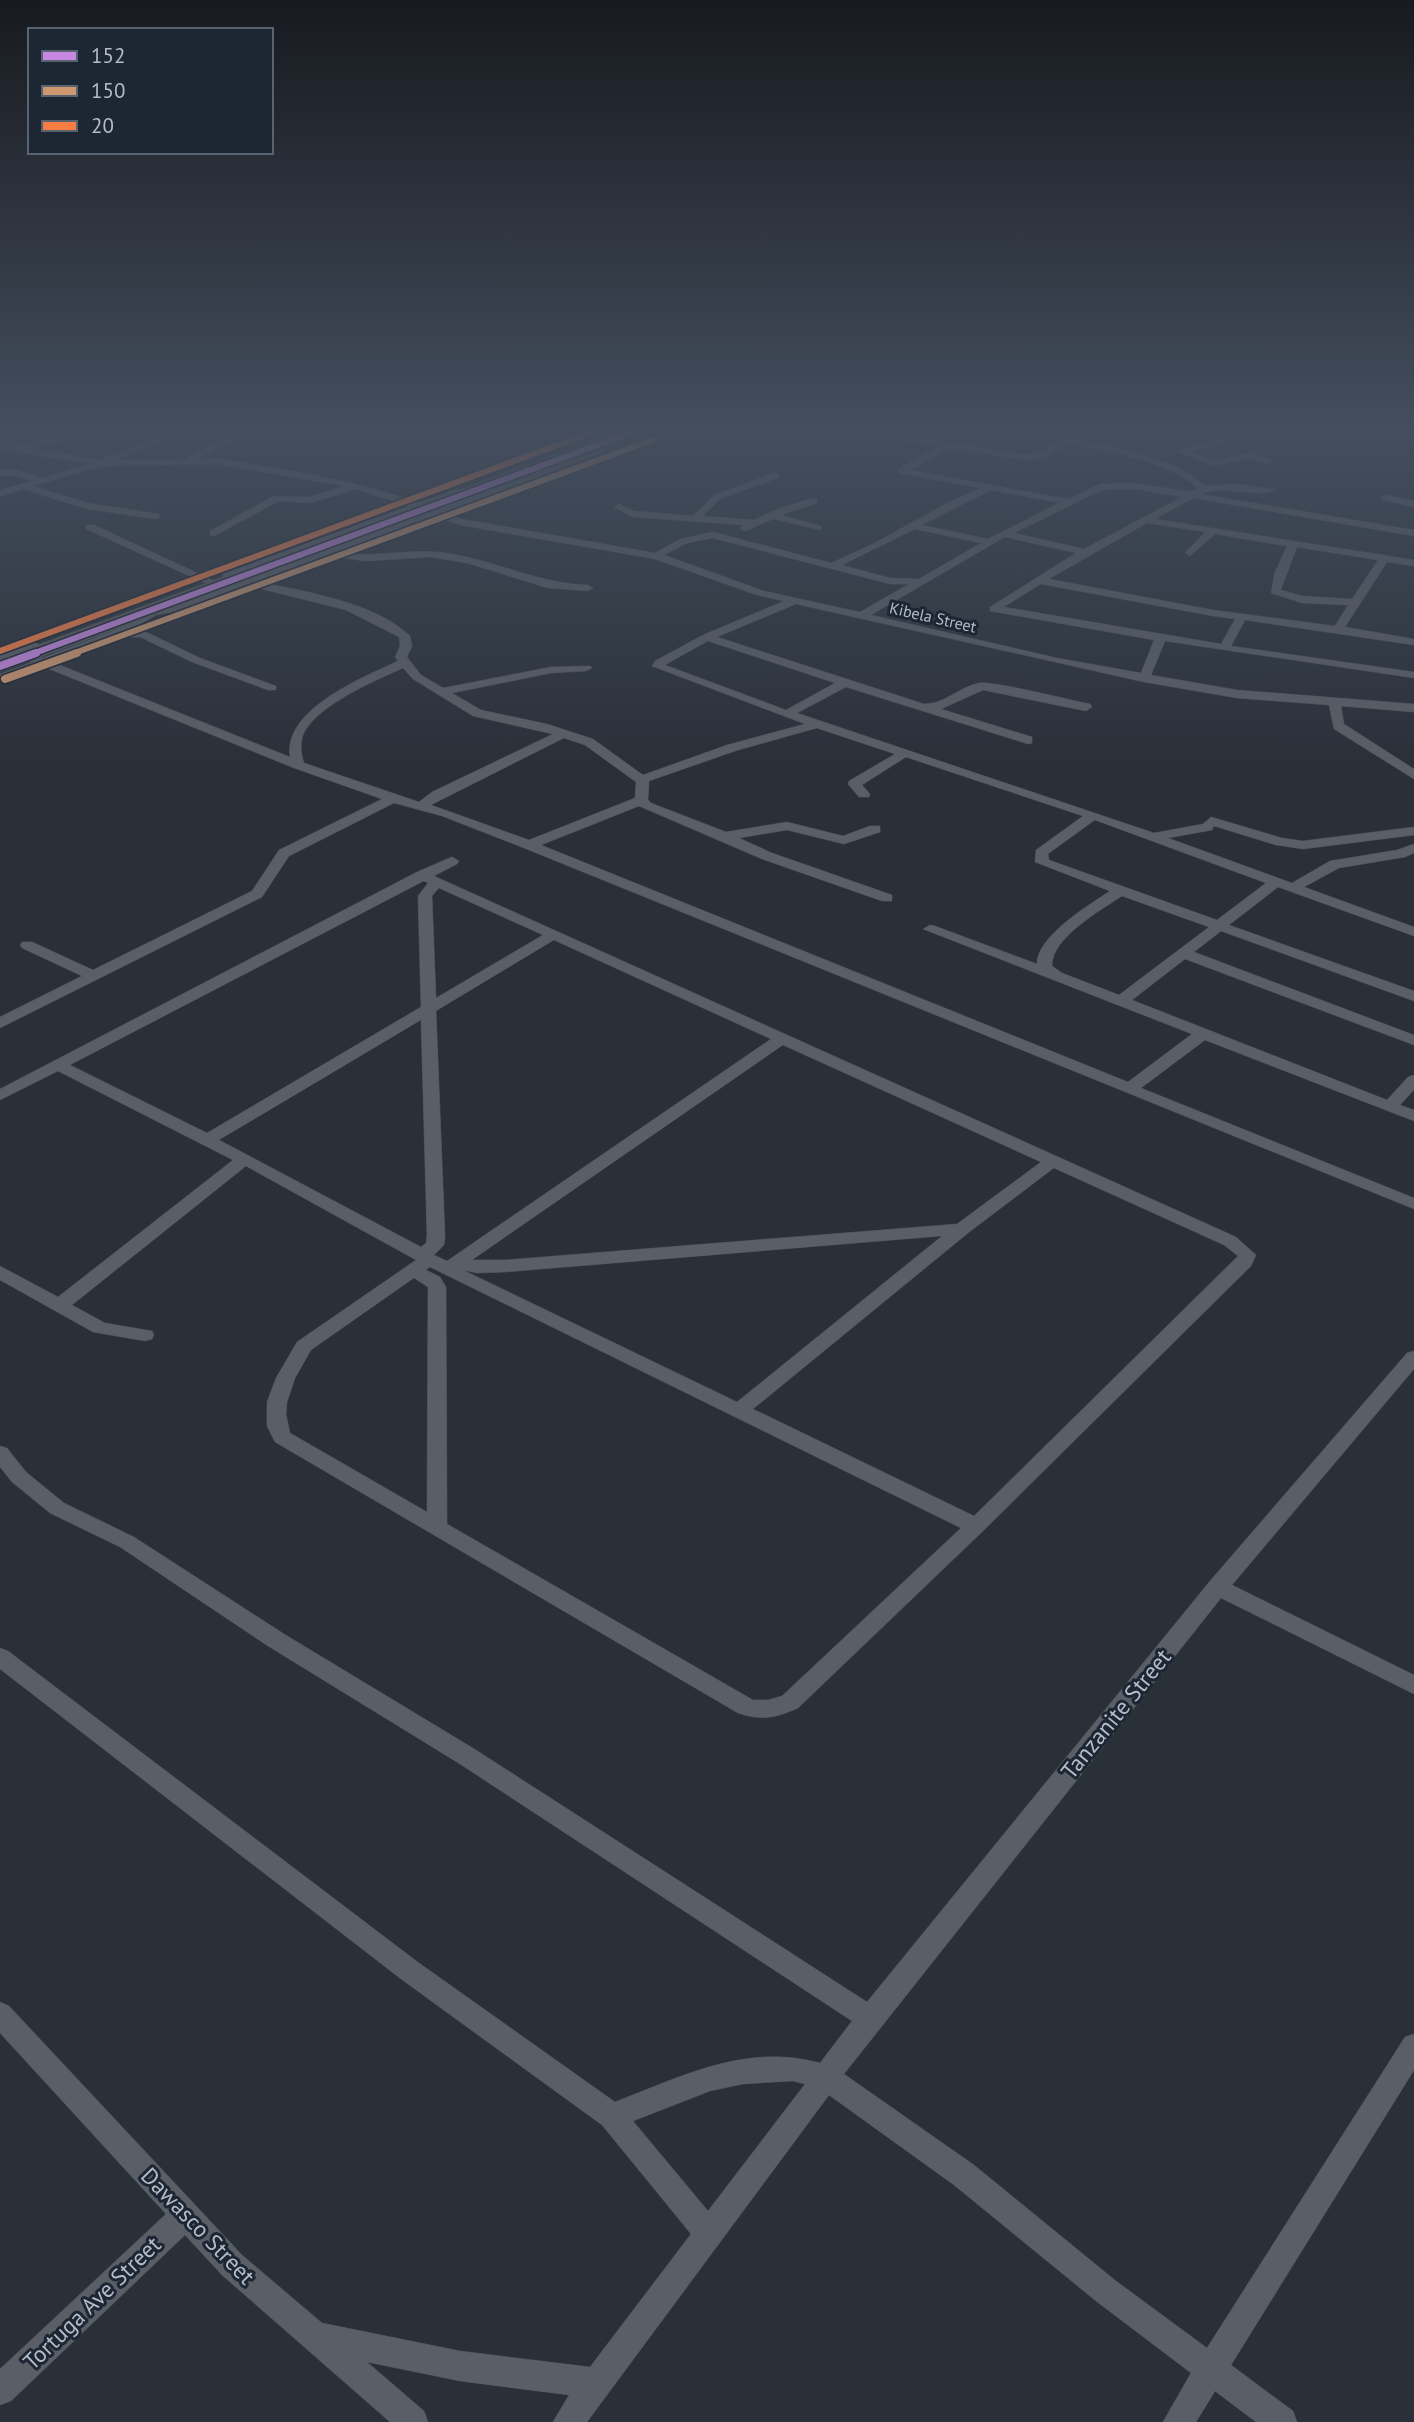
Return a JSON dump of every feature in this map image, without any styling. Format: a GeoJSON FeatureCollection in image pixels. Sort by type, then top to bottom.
{"type":"FeatureCollection","features":[{"type":"Feature","properties":{"kind":"highway"},"geometry":{"type":"LineString","coordinates":[[0,666],[34,659],[215,584],[244,581],[351,539]]}},
{"type":"Feature","properties":{"kind":"street"},"geometry":{"type":"LineString","coordinates":[[116,539],[215,584]]}},
{"type":"Feature","properties":{"kind":"street"},"geometry":{"type":"LineString","coordinates":[[0,659],[342,539]]}},
{"type":"Feature","properties":{"kind":"street","name":"Kibela Street"},"geometry":{"type":"LineString","coordinates":[[553,539],[657,556],[733,585],[794,601],[1144,678],[1237,694],[1414,708]]}},
{"type":"Feature","properties":{"kind":"street"},"geometry":{"type":"LineString","coordinates":[[657,556],[666,548],[692,539]]}},
{"type":"Feature","properties":{"kind":"street"},"geometry":{"type":"LineString","coordinates":[[731,539],[890,581],[926,580]]}},
{"type":"Feature","properties":{"kind":"street"},"geometry":{"type":"LineString","coordinates":[[832,566],[890,539]]}},
{"type":"Feature","properties":{"kind":"street"},"geometry":{"type":"LineString","coordinates":[[975,539],[989,542]]}},
{"type":"Feature","properties":{"kind":"street"},"geometry":{"type":"LineString","coordinates":[[860,617],[995,539]]}},
{"type":"Feature","properties":{"kind":"street"},"geometry":{"type":"LineString","coordinates":[[1027,539],[1085,552]]}},
{"type":"Feature","properties":{"kind":"street"},"geometry":{"type":"LineString","coordinates":[[1110,539],[994,608],[1224,648],[1414,676]]}},
{"type":"Feature","properties":{"kind":"street"},"geometry":{"type":"LineString","coordinates":[[1190,553],[1206,539]]}},
{"type":"Feature","properties":{"kind":"street"},"geometry":{"type":"LineString","coordinates":[[1266,539],[1414,562]]}},
{"type":"Feature","properties":{"kind":"street"},"geometry":{"type":"LineString","coordinates":[[1308,539],[1299,545],[1280,572],[1275,591],[1291,597],[1356,602]]}},
{"type":"Feature","properties":{"kind":"street"},"geometry":{"type":"LineString","coordinates":[[321,551],[356,558],[405,553],[447,555],[560,588],[588,588]]}},
{"type":"Feature","properties":{"kind":"street"},"geometry":{"type":"LineString","coordinates":[[1338,629],[1356,602],[1370,573],[1385,558]]}},
{"type":"Feature","properties":{"kind":"street"},"geometry":{"type":"LineString","coordinates":[[0,678],[34,659],[117,633],[151,612],[179,608],[244,581],[332,601],[388,625],[404,636],[406,646],[401,657],[404,663],[417,677],[441,692],[477,713],[565,733],[589,742],[641,779]]}},
{"type":"Feature","properties":{"kind":"street"},"geometry":{"type":"LineString","coordinates":[[890,581],[897,586],[899,592]]}},
{"type":"Feature","properties":{"kind":"street"},"geometry":{"type":"LineString","coordinates":[[1040,581],[1242,617],[1414,642]]}},
{"type":"Feature","properties":{"kind":"street"},"geometry":{"type":"LineString","coordinates":[[794,601],[707,637],[658,666],[787,714],[1093,815],[1414,932]]}},
{"type":"Feature","properties":{"kind":"street"},"geometry":{"type":"LineString","coordinates":[[1224,648],[1242,617]]}},
{"type":"Feature","properties":{"kind":"street"},"geometry":{"type":"LineString","coordinates":[[117,633],[142,634],[196,660],[272,688]]}},
{"type":"Feature","properties":{"kind":"street"},"geometry":{"type":"LineString","coordinates":[[707,637],[1028,740]]}},
{"type":"Feature","properties":{"kind":"street"},"geometry":{"type":"LineString","coordinates":[[1144,678],[1161,637]]}},
{"type":"Feature","properties":{"kind":"street"},"geometry":{"type":"LineString","coordinates":[[34,659],[298,765],[529,845],[1414,1204]]}},
{"type":"Feature","properties":{"kind":"street"},"geometry":{"type":"LineString","coordinates":[[298,765],[294,741],[302,725],[356,687],[404,663]]}},
{"type":"Feature","properties":{"kind":"street"},"geometry":{"type":"LineString","coordinates":[[441,692],[551,670],[586,668]]}},
{"type":"Feature","properties":{"kind":"street"},"geometry":{"type":"LineString","coordinates":[[787,714],[845,682]]}},
{"type":"Feature","properties":{"kind":"street"},"geometry":{"type":"LineString","coordinates":[[928,709],[942,706],[979,687],[1086,707]]}},
{"type":"Feature","properties":{"kind":"street"},"geometry":{"type":"LineString","coordinates":[[1334,702],[1338,726],[1414,775]]}},
{"type":"Feature","properties":{"kind":"street"},"geometry":{"type":"LineString","coordinates":[[641,779],[732,748],[818,724]]}},
{"type":"Feature","properties":{"kind":"street"},"geometry":{"type":"LineString","coordinates":[[421,806],[437,795],[565,733]]}},
{"type":"Feature","properties":{"kind":"street"},"geometry":{"type":"LineString","coordinates":[[864,794],[854,784],[905,753]]}},
{"type":"Feature","properties":{"kind":"street"},"geometry":{"type":"LineString","coordinates":[[1392,760],[1414,758]]}},
{"type":"Feature","properties":{"kind":"street"},"geometry":{"type":"LineString","coordinates":[[641,779],[641,800]]}},
{"type":"Feature","properties":{"kind":"street"},"geometry":{"type":"LineString","coordinates":[[0,1023],[257,894],[263,888],[277,859],[284,853],[393,799]]}},
{"type":"Feature","properties":{"kind":"street"},"geometry":{"type":"LineString","coordinates":[[641,800],[652,808],[726,836],[767,856],[887,898]]}},
{"type":"Feature","properties":{"kind":"street"},"geometry":{"type":"LineString","coordinates":[[529,845],[641,800]]}},
{"type":"Feature","properties":{"kind":"street"},"geometry":{"type":"LineString","coordinates":[[1093,815],[1066,832],[1041,853],[1042,862],[1414,996]]}},
{"type":"Feature","properties":{"kind":"street"},"geometry":{"type":"LineString","coordinates":[[1153,837],[1207,827],[1211,821],[1281,842],[1303,845],[1414,831]]}},
{"type":"Feature","properties":{"kind":"street"},"geometry":{"type":"LineString","coordinates":[[726,836],[787,826],[844,840],[875,829]]}},
{"type":"Feature","properties":{"kind":"street"},"geometry":{"type":"LineString","coordinates":[[1293,888],[1335,864],[1399,854],[1414,848]]}},
{"type":"Feature","properties":{"kind":"street"},"geometry":{"type":"LineString","coordinates":[[0,1095],[56,1064],[428,879],[452,861]]}},
{"type":"Feature","properties":{"kind":"street"},"geometry":{"type":"LineString","coordinates":[[428,879],[784,1037],[1230,1241],[1247,1255],[1245,1262],[976,1526],[790,1702],[773,1709],[758,1711],[746,1707],[282,1437],[275,1426],[274,1413],[291,1367],[304,1346],[421,1262],[435,1244],[425,896],[428,879]]}},
{"type":"Feature","properties":{"kind":"street"},"geometry":{"type":"LineString","coordinates":[[1121,1001],[1217,924],[1276,882]]}},
{"type":"Feature","properties":{"kind":"street"},"geometry":{"type":"LineString","coordinates":[[1057,976],[1043,963],[1051,944],[1119,891]]}},
{"type":"Feature","properties":{"kind":"street"},"geometry":{"type":"LineString","coordinates":[[930,929],[1414,1116]]}},
{"type":"Feature","properties":{"kind":"street"},"geometry":{"type":"LineString","coordinates":[[207,1140],[555,934]]}},
{"type":"Feature","properties":{"kind":"street"},"geometry":{"type":"LineString","coordinates":[[27,945],[93,976]]}},
{"type":"Feature","properties":{"kind":"street"},"geometry":{"type":"LineString","coordinates":[[1182,953],[1414,1040]]}},
{"type":"Feature","properties":{"kind":"street"},"geometry":{"type":"LineString","coordinates":[[1129,1089],[1203,1034]]}},
{"type":"Feature","properties":{"kind":"street"},"geometry":{"type":"LineString","coordinates":[[452,1266],[784,1037]]}},
{"type":"Feature","properties":{"kind":"street"},"geometry":{"type":"LineString","coordinates":[[56,1064],[245,1159],[421,1262],[452,1266],[505,1266],[962,1229]]}},
{"type":"Feature","properties":{"kind":"street"},"geometry":{"type":"LineString","coordinates":[[1389,1107],[1414,1080]]}},
{"type":"Feature","properties":{"kind":"street"},"geometry":{"type":"LineString","coordinates":[[60,1305],[245,1159]]}},
{"type":"Feature","properties":{"kind":"street"},"geometry":{"type":"LineString","coordinates":[[738,1411],[962,1229],[1052,1161]]}},
{"type":"Feature","properties":{"kind":"street"},"geometry":{"type":"LineString","coordinates":[[421,1262],[437,1287],[437,1527]]}},
{"type":"Feature","properties":{"kind":"street"},"geometry":{"type":"LineString","coordinates":[[452,1266],[738,1411],[976,1526]]}},
{"type":"Feature","properties":{"kind":"street"},"geometry":{"type":"LineString","coordinates":[[0,1272],[100,1328],[145,1335]]}},
{"type":"Feature","properties":{"kind":"street","name":"Tanzanite Street"},"geometry":{"type":"LineString","coordinates":[[568,2422],[870,2018],[1218,1587],[1414,1357]]}},
{"type":"Feature","properties":{"kind":"street"},"geometry":{"type":"LineString","coordinates":[[0,1453],[19,1477],[57,1508],[127,1542],[276,1640],[468,1757],[870,2018]]}},
{"type":"Feature","properties":{"kind":"street"},"geometry":{"type":"LineString","coordinates":[[1218,1587],[1414,1685]]}},
{"type":"Feature","properties":{"kind":"street"},"geometry":{"type":"LineString","coordinates":[[0,1657],[410,1971],[612,2116],[708,2233]]}},
{"type":"Feature","properties":{"kind":"street","name":"Dawasco Street"},"geometry":{"type":"LineString","coordinates":[[0,2014],[232,2265],[413,2422]]}},
{"type":"Feature","properties":{"kind":"street"},"geometry":{"type":"LineString","coordinates":[[1178,2422],[1414,2046]]}},
{"type":"Feature","properties":{"kind":"street"},"geometry":{"type":"LineString","coordinates":[[612,2116],[710,2078],[743,2071],[793,2068],[826,2077],[964,2175],[1106,2291],[1282,2422]]}},
{"type":"Feature","properties":{"kind":"street","name":"Tortuga Ave Street"},"geometry":{"type":"LineString","coordinates":[[0,2390],[185,2215]]}},
{"type":"Feature","properties":{"kind":"street"},"geometry":{"type":"LineString","coordinates":[[314,2336],[460,2366],[596,2383]]}},
{"type":"Feature","properties":{"kind":"transit line","name":"20"},"geometry":{"type":"LineString","coordinates":[[0,651],[303,539]]}},
{"type":"Feature","properties":{"kind":"transit line","name":"152"},"geometry":{"type":"LineString","coordinates":[[0,666],[343,539]]}},
{"type":"Feature","properties":{"kind":"transit line","name":"150"},"geometry":{"type":"LineString","coordinates":[[5,679],[384,539]]}}]}
